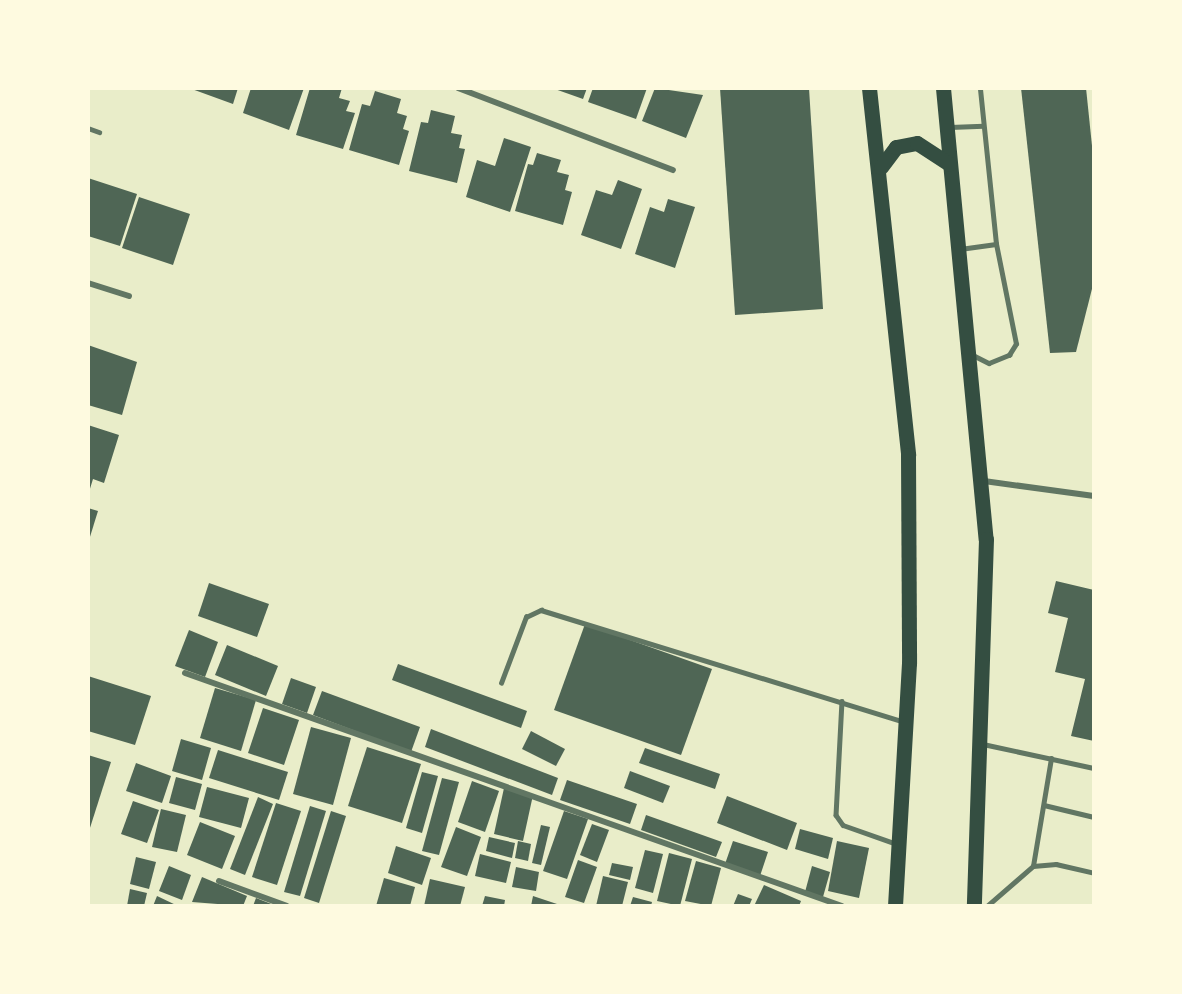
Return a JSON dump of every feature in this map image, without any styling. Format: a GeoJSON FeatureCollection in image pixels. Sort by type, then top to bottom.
{"type":"FeatureCollection","features":[{"type":"Feature","properties":{"kind":"main road"},"geometry":{"type":"LineString","coordinates":[[869,88],[881,167],[908,455],[906,722],[895,906]]}},
{"type":"Feature","properties":{"kind":"main road"},"geometry":{"type":"LineString","coordinates":[[943,88],[949,164],[984,481],[983,744],[975,906]]}},
{"type":"Feature","properties":{"kind":"main road"},"geometry":{"type":"LineString","coordinates":[[881,167],[896,147],[917,143],[938,152],[949,164]]}},
{"type":"Feature","properties":{"kind":"street"},"geometry":{"type":"LineString","coordinates":[[458,88],[673,170]]}},
{"type":"Feature","properties":{"kind":"street"},"geometry":{"type":"LineString","coordinates":[[88,283],[129,296]]}},
{"type":"Feature","properties":{"kind":"street"},"geometry":{"type":"LineString","coordinates":[[984,481],[1094,496]]}},
{"type":"Feature","properties":{"kind":"street"},"geometry":{"type":"LineString","coordinates":[[185,673],[842,906]]}},
{"type":"Feature","properties":{"kind":"street"},"geometry":{"type":"LineString","coordinates":[[219,881],[287,906]]}},
{"type":"Feature","properties":{"kind":"lane"},"geometry":{"type":"LineString","coordinates":[[970,354],[989,363],[1009,355],[1016,344],[996,244],[980,88]]}},
{"type":"Feature","properties":{"kind":"lane"},"geometry":{"type":"LineString","coordinates":[[946,127],[983,126]]}},
{"type":"Feature","properties":{"kind":"lane"},"geometry":{"type":"LineString","coordinates":[[88,128],[99,132]]}},
{"type":"Feature","properties":{"kind":"lane"},"geometry":{"type":"LineString","coordinates":[[958,249],[996,244]]}},
{"type":"Feature","properties":{"kind":"lane"},"geometry":{"type":"LineString","coordinates":[[501,683],[526,617],[541,610],[906,722]]}},
{"type":"Feature","properties":{"kind":"lane"},"geometry":{"type":"LineString","coordinates":[[842,701],[836,815],[843,825],[899,844]]}},
{"type":"Feature","properties":{"kind":"lane"},"geometry":{"type":"LineString","coordinates":[[983,744],[1094,768]]}},
{"type":"Feature","properties":{"kind":"lane"},"geometry":{"type":"LineString","coordinates":[[1033,866],[1052,758]]}},
{"type":"Feature","properties":{"kind":"lane"},"geometry":{"type":"LineString","coordinates":[[1044,805],[1094,817]]}},
{"type":"Feature","properties":{"kind":"lane"},"geometry":{"type":"LineString","coordinates":[[987,906],[1033,866],[1056,864],[1094,873]]}},
{"type":"Feature","properties":{"kind":"building"},"geometry":{"type":"Polygon","coordinates":[[[189,88],[238,88],[233,104],[189,88]]]}},
{"type":"Feature","properties":{"kind":"building"},"geometry":{"type":"Polygon","coordinates":[[[251,88],[304,88],[289,130],[243,113],[251,88]]]}},
{"type":"Feature","properties":{"kind":"building"},"geometry":{"type":"Polygon","coordinates":[[[310,88],[342,88],[339,98],[350,101],[346,111],[355,113],[343,149],[296,135],[310,88]]]}},
{"type":"Feature","properties":{"kind":"building"},"geometry":{"type":"Polygon","coordinates":[[[552,88],[587,88],[583,99],[552,88]]]}},
{"type":"Feature","properties":{"kind":"building"},"geometry":{"type":"Polygon","coordinates":[[[593,88],[647,88],[636,119],[588,102],[593,88]]]}},
{"type":"Feature","properties":{"kind":"building"},"geometry":{"type":"Polygon","coordinates":[[[655,88],[703,95],[686,138],[642,121],[655,88]]]}},
{"type":"Feature","properties":{"kind":"building"},"geometry":{"type":"Polygon","coordinates":[[[720,88],[809,88],[823,309],[735,315],[720,88]]]}},
{"type":"Feature","properties":{"kind":"building"},"geometry":{"type":"Polygon","coordinates":[[[1021,88],[1086,88],[1094,165],[1094,281],[1076,352],[1050,353],[1021,88]]]}},
{"type":"Feature","properties":{"kind":"building"},"geometry":{"type":"Polygon","coordinates":[[[375,91],[401,99],[397,113],[407,116],[403,129],[409,131],[399,165],[349,150],[362,104],[370,106],[375,91]]]}},
{"type":"Feature","properties":{"kind":"building"},"geometry":{"type":"Polygon","coordinates":[[[431,110],[455,116],[451,133],[462,135],[459,148],[465,149],[457,183],[409,171],[421,122],[428,123],[431,110]]]}},
{"type":"Feature","properties":{"kind":"building"},"geometry":{"type":"Polygon","coordinates":[[[504,138],[531,147],[510,212],[466,197],[477,160],[495,166],[504,138]]]}},
{"type":"Feature","properties":{"kind":"building"},"geometry":{"type":"Polygon","coordinates":[[[537,153],[561,160],[557,172],[569,175],[565,190],[572,192],[563,225],[515,211],[528,164],[533,165],[537,153]]]}},
{"type":"Feature","properties":{"kind":"building"},"geometry":{"type":"Polygon","coordinates":[[[88,178],[137,194],[120,246],[88,236],[88,178]]]}},
{"type":"Feature","properties":{"kind":"building"},"geometry":{"type":"Polygon","coordinates":[[[618,180],[642,189],[621,249],[581,235],[596,190],[612,195],[618,180]]]}},
{"type":"Feature","properties":{"kind":"building"},"geometry":{"type":"Polygon","coordinates":[[[139,197],[190,214],[173,265],[122,248],[139,197]]]}},
{"type":"Feature","properties":{"kind":"building"},"geometry":{"type":"Polygon","coordinates":[[[668,199],[695,207],[675,268],[635,254],[650,207],[664,212],[668,199]]]}},
{"type":"Feature","properties":{"kind":"building"},"geometry":{"type":"Polygon","coordinates":[[[88,345],[137,362],[122,415],[88,405],[88,345]]]}},
{"type":"Feature","properties":{"kind":"building"},"geometry":{"type":"Polygon","coordinates":[[[88,425],[119,435],[104,483],[93,479],[89,492],[88,425]]]}},
{"type":"Feature","properties":{"kind":"building"},"geometry":{"type":"Polygon","coordinates":[[[88,508],[98,511],[89,540],[88,540],[88,508]]]}},
{"type":"Feature","properties":{"kind":"building"},"geometry":{"type":"Polygon","coordinates":[[[1056,581],[1094,590],[1094,741],[1071,736],[1085,679],[1055,672],[1068,618],[1048,613],[1056,581]]]}},
{"type":"Feature","properties":{"kind":"building"},"geometry":{"type":"Polygon","coordinates":[[[209,583],[269,604],[257,637],[198,616],[209,583]]]}},
{"type":"Feature","properties":{"kind":"building"},"geometry":{"type":"Polygon","coordinates":[[[585,624],[712,669],[681,755],[554,710],[585,624]]]}},
{"type":"Feature","properties":{"kind":"building"},"geometry":{"type":"Polygon","coordinates":[[[189,630],[218,642],[205,677],[175,666],[189,630]]]}},
{"type":"Feature","properties":{"kind":"building"},"geometry":{"type":"Polygon","coordinates":[[[227,645],[278,666],[266,696],[215,675],[227,645]]]}},
{"type":"Feature","properties":{"kind":"building"},"geometry":{"type":"Polygon","coordinates":[[[398,664],[527,711],[521,728],[392,680],[398,664]]]}},
{"type":"Feature","properties":{"kind":"building"},"geometry":{"type":"Polygon","coordinates":[[[88,676],[151,696],[135,745],[88,731],[88,676]]]}},
{"type":"Feature","properties":{"kind":"building"},"geometry":{"type":"Polygon","coordinates":[[[291,678],[316,687],[307,713],[282,704],[291,678]]]}},
{"type":"Feature","properties":{"kind":"building"},"geometry":{"type":"Polygon","coordinates":[[[215,688],[256,700],[241,751],[200,738],[215,688]]]}},
{"type":"Feature","properties":{"kind":"building"},"geometry":{"type":"Polygon","coordinates":[[[322,691],[420,727],[411,752],[313,715],[322,691]]]}},
{"type":"Feature","properties":{"kind":"building"},"geometry":{"type":"Polygon","coordinates":[[[263,708],[299,720],[284,765],[248,753],[263,708]]]}},
{"type":"Feature","properties":{"kind":"building"},"geometry":{"type":"Polygon","coordinates":[[[311,727],[351,738],[333,805],[293,794],[311,727]]]}},
{"type":"Feature","properties":{"kind":"building"},"geometry":{"type":"Polygon","coordinates":[[[431,729],[558,778],[552,795],[425,747],[431,729]]]}},
{"type":"Feature","properties":{"kind":"building"},"geometry":{"type":"Polygon","coordinates":[[[531,731],[565,749],[556,766],[522,749],[531,731]]]}},
{"type":"Feature","properties":{"kind":"building"},"geometry":{"type":"Polygon","coordinates":[[[181,739],[211,748],[202,780],[172,771],[181,739]]]}},
{"type":"Feature","properties":{"kind":"building"},"geometry":{"type":"Polygon","coordinates":[[[367,747],[421,764],[402,823],[348,806],[367,747]]]}},
{"type":"Feature","properties":{"kind":"building"},"geometry":{"type":"Polygon","coordinates":[[[645,748],[720,774],[715,789],[639,763],[645,748]]]}},
{"type":"Feature","properties":{"kind":"building"},"geometry":{"type":"Polygon","coordinates":[[[218,750],[288,772],[279,800],[209,778],[218,750]]]}},
{"type":"Feature","properties":{"kind":"building"},"geometry":{"type":"Polygon","coordinates":[[[88,755],[111,762],[89,831],[88,831],[88,755]]]}},
{"type":"Feature","properties":{"kind":"building"},"geometry":{"type":"Polygon","coordinates":[[[136,763],[171,776],[162,803],[126,791],[136,763]]]}},
{"type":"Feature","properties":{"kind":"building"},"geometry":{"type":"Polygon","coordinates":[[[630,771],[670,786],[663,803],[624,788],[630,771]]]}},
{"type":"Feature","properties":{"kind":"building"},"geometry":{"type":"Polygon","coordinates":[[[422,772],[438,776],[422,833],[406,828],[422,772]]]}},
{"type":"Feature","properties":{"kind":"building"},"geometry":{"type":"Polygon","coordinates":[[[176,777],[202,784],[195,810],[169,803],[176,777]]]}},
{"type":"Feature","properties":{"kind":"building"},"geometry":{"type":"Polygon","coordinates":[[[442,778],[459,782],[439,855],[422,851],[442,778]]]}},
{"type":"Feature","properties":{"kind":"building"},"geometry":{"type":"Polygon","coordinates":[[[567,780],[637,804],[630,824],[560,800],[567,780]]]}},
{"type":"Feature","properties":{"kind":"building"},"geometry":{"type":"Polygon","coordinates":[[[472,781],[499,791],[485,832],[458,822],[472,781]]]}},
{"type":"Feature","properties":{"kind":"building"},"geometry":{"type":"Polygon","coordinates":[[[207,787],[249,798],[241,828],[199,817],[207,787]]]}},
{"type":"Feature","properties":{"kind":"building"},"geometry":{"type":"Polygon","coordinates":[[[504,788],[533,795],[523,841],[494,834],[504,788]]]}},
{"type":"Feature","properties":{"kind":"building"},"geometry":{"type":"Polygon","coordinates":[[[727,796],[797,823],[787,850],[717,823],[727,796]]]}},
{"type":"Feature","properties":{"kind":"building"},"geometry":{"type":"Polygon","coordinates":[[[258,797],[273,804],[245,875],[230,869],[258,797]]]}},
{"type":"Feature","properties":{"kind":"building"},"geometry":{"type":"Polygon","coordinates":[[[133,801],[159,810],[147,843],[121,834],[133,801]]]}},
{"type":"Feature","properties":{"kind":"building"},"geometry":{"type":"Polygon","coordinates":[[[276,803],[301,811],[277,885],[252,877],[276,803]]]}},
{"type":"Feature","properties":{"kind":"building"},"geometry":{"type":"Polygon","coordinates":[[[310,806],[326,811],[300,896],[284,892],[310,806]]]}},
{"type":"Feature","properties":{"kind":"building"},"geometry":{"type":"Polygon","coordinates":[[[161,809],[186,815],[177,852],[152,847],[161,809]]]}},
{"type":"Feature","properties":{"kind":"building"},"geometry":{"type":"Polygon","coordinates":[[[331,811],[346,816],[319,903],[304,898],[331,811]]]}},
{"type":"Feature","properties":{"kind":"building"},"geometry":{"type":"Polygon","coordinates":[[[564,811],[588,819],[567,879],[543,871],[564,811]]]}},
{"type":"Feature","properties":{"kind":"building"},"geometry":{"type":"Polygon","coordinates":[[[646,815],[722,842],[716,857],[641,830],[646,815]]]}},
{"type":"Feature","properties":{"kind":"building"},"geometry":{"type":"Polygon","coordinates":[[[200,822],[235,836],[222,869],[187,855],[200,822]]]}},
{"type":"Feature","properties":{"kind":"building"},"geometry":{"type":"Polygon","coordinates":[[[592,824],[609,830],[597,862],[580,855],[592,824]]]}},
{"type":"Feature","properties":{"kind":"building"},"geometry":{"type":"Polygon","coordinates":[[[541,825],[550,827],[541,865],[532,863],[541,825]]]}},
{"type":"Feature","properties":{"kind":"building"},"geometry":{"type":"Polygon","coordinates":[[[456,827],[481,837],[467,876],[441,867],[456,827]]]}},
{"type":"Feature","properties":{"kind":"building"},"geometry":{"type":"Polygon","coordinates":[[[800,829],[833,838],[828,859],[795,849],[800,829]]]}},
{"type":"Feature","properties":{"kind":"building"},"geometry":{"type":"Polygon","coordinates":[[[489,837],[515,843],[512,858],[486,851],[489,837]]]}},
{"type":"Feature","properties":{"kind":"building"},"geometry":{"type":"Polygon","coordinates":[[[518,841],[531,844],[528,861],[515,858],[518,841]]]}},
{"type":"Feature","properties":{"kind":"building"},"geometry":{"type":"Polygon","coordinates":[[[733,841],[768,852],[760,876],[725,864],[733,841]]]}},
{"type":"Feature","properties":{"kind":"building"},"geometry":{"type":"Polygon","coordinates":[[[837,841],[869,848],[859,898],[828,891],[837,841]]]}},
{"type":"Feature","properties":{"kind":"building"},"geometry":{"type":"Polygon","coordinates":[[[396,846],[431,858],[422,885],[388,873],[396,846]]]}},
{"type":"Feature","properties":{"kind":"building"},"geometry":{"type":"Polygon","coordinates":[[[645,850],[663,854],[653,893],[635,888],[645,850]]]}},
{"type":"Feature","properties":{"kind":"building"},"geometry":{"type":"Polygon","coordinates":[[[669,853],[692,859],[680,906],[657,901],[669,853]]]}},
{"type":"Feature","properties":{"kind":"building"},"geometry":{"type":"Polygon","coordinates":[[[480,854],[511,862],[506,883],[475,876],[480,854]]]}},
{"type":"Feature","properties":{"kind":"building"},"geometry":{"type":"Polygon","coordinates":[[[136,857],[156,862],[149,889],[130,884],[136,857]]]}},
{"type":"Feature","properties":{"kind":"building"},"geometry":{"type":"Polygon","coordinates":[[[578,860],[597,867],[584,903],[565,897],[578,860]]]}},
{"type":"Feature","properties":{"kind":"building"},"geometry":{"type":"Polygon","coordinates":[[[696,861],[721,868],[711,906],[685,901],[696,861]]]}},
{"type":"Feature","properties":{"kind":"building"},"geometry":{"type":"Polygon","coordinates":[[[612,863],[633,867],[630,880],[609,875],[612,863]]]}},
{"type":"Feature","properties":{"kind":"building"},"geometry":{"type":"Polygon","coordinates":[[[169,866],[191,875],[182,900],[159,891],[169,866]]]}},
{"type":"Feature","properties":{"kind":"building"},"geometry":{"type":"Polygon","coordinates":[[[812,866],[830,872],[823,897],[805,892],[812,866]]]}},
{"type":"Feature","properties":{"kind":"building"},"geometry":{"type":"Polygon","coordinates":[[[516,867],[539,872],[536,891],[512,887],[516,867]]]}},
{"type":"Feature","properties":{"kind":"building"},"geometry":{"type":"Polygon","coordinates":[[[603,876],[628,882],[622,906],[596,906],[603,876]]]}},
{"type":"Feature","properties":{"kind":"building"},"geometry":{"type":"Polygon","coordinates":[[[202,877],[247,896],[243,906],[192,902],[202,877]]]}},
{"type":"Feature","properties":{"kind":"building"},"geometry":{"type":"Polygon","coordinates":[[[384,878],[415,887],[410,906],[376,906],[384,878]]]}},
{"type":"Feature","properties":{"kind":"building"},"geometry":{"type":"Polygon","coordinates":[[[430,879],[465,887],[460,906],[424,906],[430,879]]]}},
{"type":"Feature","properties":{"kind":"building"},"geometry":{"type":"Polygon","coordinates":[[[764,885],[801,901],[799,906],[754,906],[764,885]]]}},
{"type":"Feature","properties":{"kind":"building"},"geometry":{"type":"Polygon","coordinates":[[[130,889],[147,893],[144,906],[127,906],[130,889]]]}},
{"type":"Feature","properties":{"kind":"building"},"geometry":{"type":"Polygon","coordinates":[[[738,894],[752,899],[749,906],[733,906],[738,894]]]}},
{"type":"Feature","properties":{"kind":"building"},"geometry":{"type":"Polygon","coordinates":[[[157,896],[178,906],[153,906],[157,896]]]}},
{"type":"Feature","properties":{"kind":"building"},"geometry":{"type":"Polygon","coordinates":[[[485,896],[505,900],[504,906],[482,906],[485,896]]]}},
{"type":"Feature","properties":{"kind":"building"},"geometry":{"type":"Polygon","coordinates":[[[533,896],[560,905],[560,906],[531,906],[533,896]]]}},
{"type":"Feature","properties":{"kind":"building"},"geometry":{"type":"Polygon","coordinates":[[[633,897],[652,902],[651,906],[630,906],[633,897]]]}},
{"type":"Feature","properties":{"kind":"building"},"geometry":{"type":"Polygon","coordinates":[[[256,898],[274,905],[274,906],[253,906],[256,898]]]}}]}
